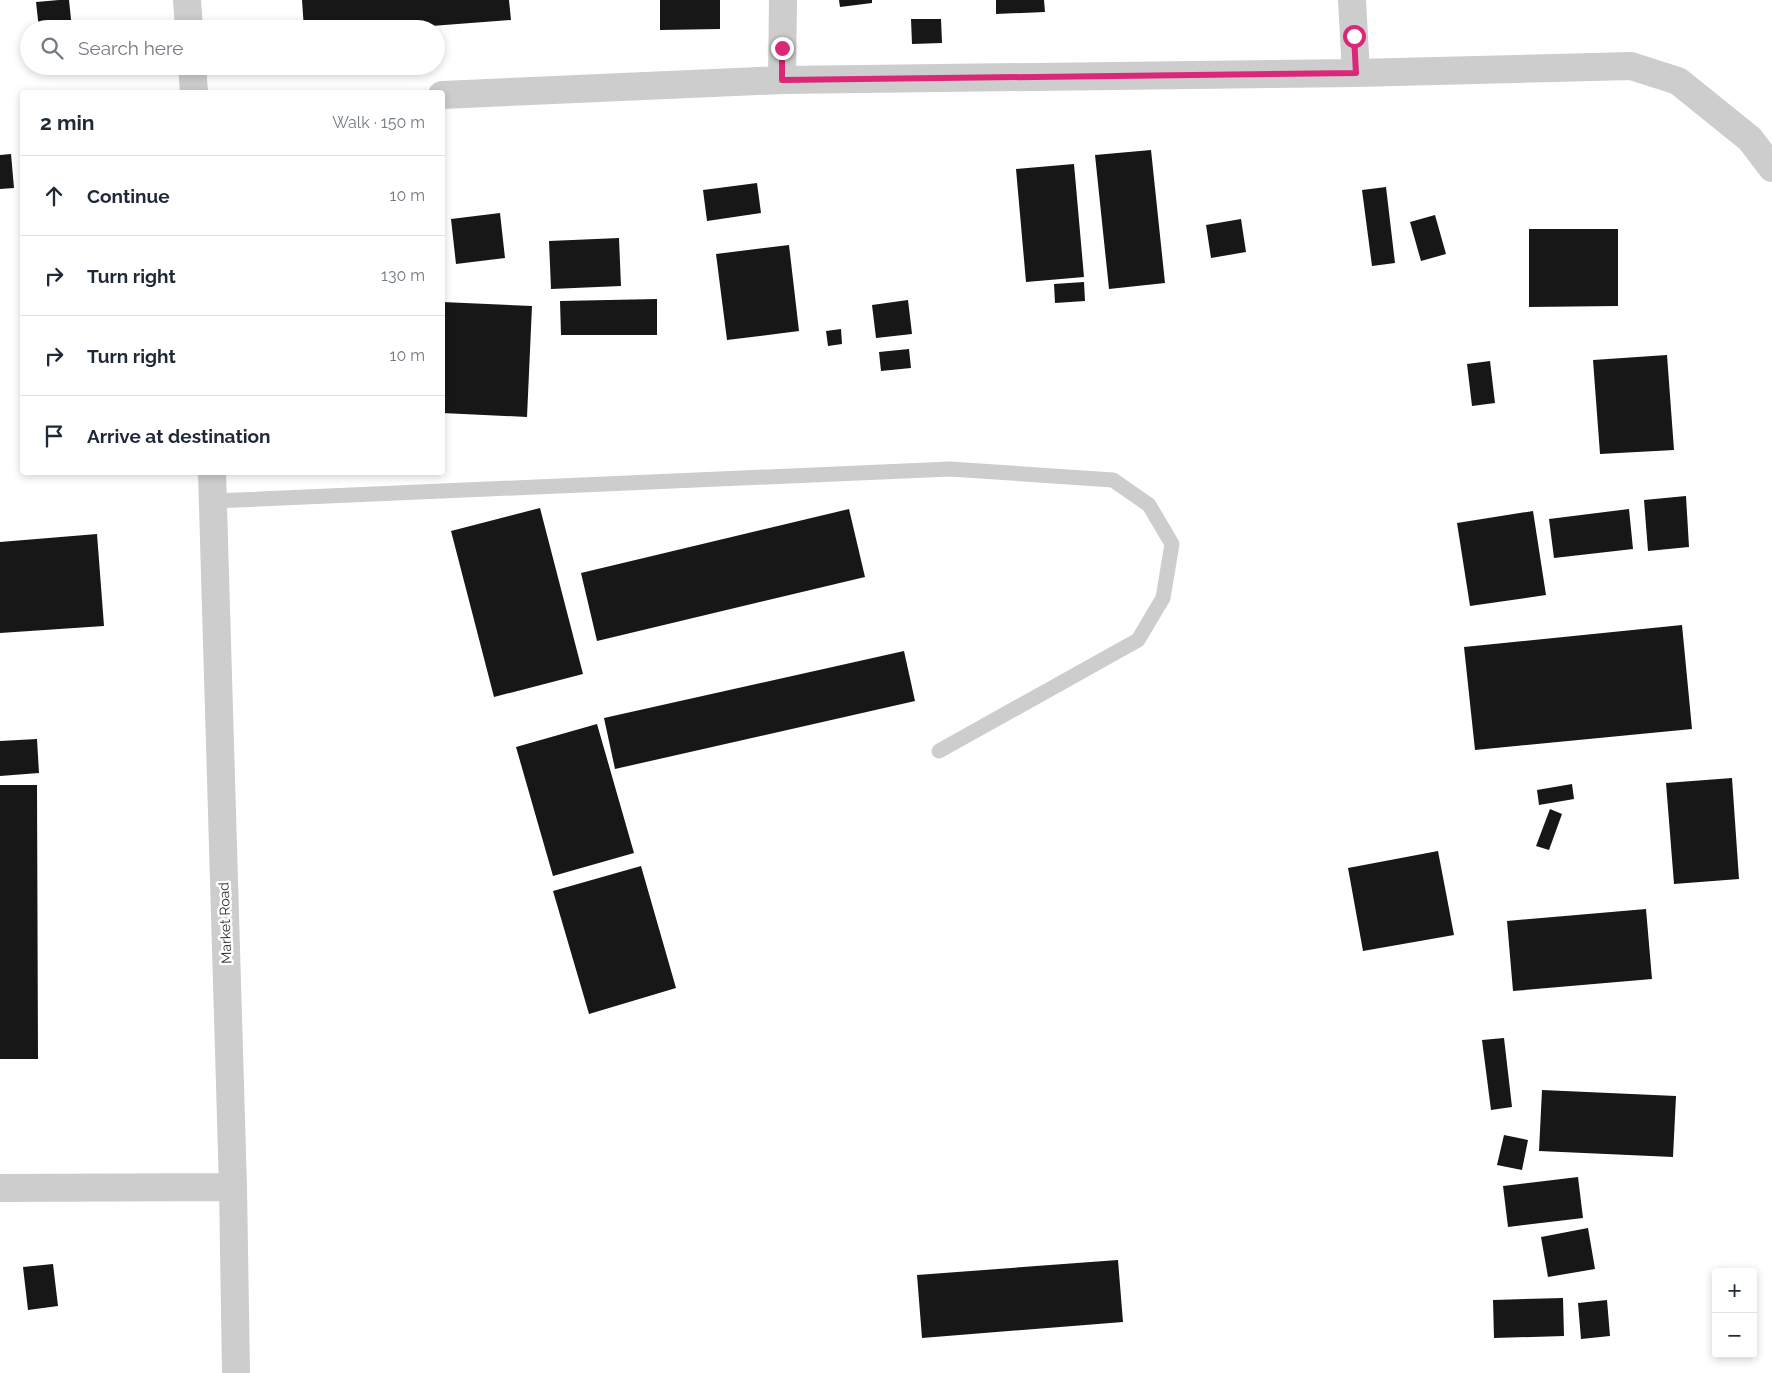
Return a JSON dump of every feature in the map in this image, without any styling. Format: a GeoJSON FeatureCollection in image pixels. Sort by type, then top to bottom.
{"type":"FeatureCollection","features":[{"type":"Feature","properties":{"kind":"street"},"geometry":{"type":"LineString","coordinates":[[187,0],[188,20]]}},
{"type":"Feature","properties":{"kind":"street"},"geometry":{"type":"LineString","coordinates":[[782,80],[783,0]]}},
{"type":"Feature","properties":{"kind":"street"},"geometry":{"type":"LineString","coordinates":[[1352,0],[1356,73]]}},
{"type":"Feature","properties":{"kind":"street"},"geometry":{"type":"LineString","coordinates":[[445,95],[782,80],[1356,73],[1631,66],[1678,82],[1750,139],[1772,168]]}},
{"type":"Feature","properties":{"kind":"street"},"geometry":{"type":"LineString","coordinates":[[193,75],[194,90]]}},
{"type":"Feature","properties":{"kind":"street","name":"Market Road"},"geometry":{"type":"LineString","coordinates":[[212,475],[233,1188],[236,1373]]}},
{"type":"Feature","properties":{"kind":"street"},"geometry":{"type":"LineString","coordinates":[[0,1188],[233,1188]]}},
{"type":"Feature","properties":{"kind":"lane"},"geometry":{"type":"LineString","coordinates":[[213,501],[950,469],[1113,480],[1149,505],[1172,544],[1163,598],[1138,640],[939,751]]}},
{"type":"Feature","properties":{"kind":"building"},"geometry":{"type":"Polygon","coordinates":[[[69,0],[71,20],[38,20],[36,2],[69,0]]]}},
{"type":"Feature","properties":{"kind":"building"},"geometry":{"type":"Polygon","coordinates":[[[302,0],[509,0],[511,20],[445,25],[445,20],[303,20],[302,0]]]}},
{"type":"Feature","properties":{"kind":"building"},"geometry":{"type":"Polygon","coordinates":[[[660,0],[720,0],[720,29],[660,30],[660,0]]]}},
{"type":"Feature","properties":{"kind":"building"},"geometry":{"type":"Polygon","coordinates":[[[839,0],[872,0],[872,3],[840,7],[839,0]]]}},
{"type":"Feature","properties":{"kind":"building"},"geometry":{"type":"Polygon","coordinates":[[[996,0],[1044,0],[1045,12],[996,14],[996,0]]]}},
{"type":"Feature","properties":{"kind":"building"},"geometry":{"type":"Polygon","coordinates":[[[911,19],[941,19],[942,43],[912,44],[911,19]]]}},
{"type":"Feature","properties":{"kind":"building"},"geometry":{"type":"Polygon","coordinates":[[[1151,150],[1165,283],[1109,289],[1095,155],[1151,150]]]}},
{"type":"Feature","properties":{"kind":"building"},"geometry":{"type":"Polygon","coordinates":[[[11,154],[14,188],[0,189],[0,155],[11,154]]]}},
{"type":"Feature","properties":{"kind":"building"},"geometry":{"type":"Polygon","coordinates":[[[1074,164],[1084,277],[1026,282],[1016,169],[1074,164]]]}},
{"type":"Feature","properties":{"kind":"building"},"geometry":{"type":"Polygon","coordinates":[[[757,183],[761,213],[707,221],[703,190],[757,183]]]}},
{"type":"Feature","properties":{"kind":"building"},"geometry":{"type":"Polygon","coordinates":[[[1386,187],[1395,263],[1372,266],[1362,190],[1386,187]]]}},
{"type":"Feature","properties":{"kind":"building"},"geometry":{"type":"Polygon","coordinates":[[[500,213],[505,258],[456,264],[451,219],[500,213]]]}},
{"type":"Feature","properties":{"kind":"building"},"geometry":{"type":"Polygon","coordinates":[[[1435,215],[1446,254],[1421,261],[1410,222],[1435,215]]]}},
{"type":"Feature","properties":{"kind":"building"},"geometry":{"type":"Polygon","coordinates":[[[1241,219],[1246,252],[1211,258],[1206,225],[1241,219]]]}},
{"type":"Feature","properties":{"kind":"building"},"geometry":{"type":"Polygon","coordinates":[[[1529,229],[1618,229],[1618,306],[1529,307],[1529,229]]]}},
{"type":"Feature","properties":{"kind":"building"},"geometry":{"type":"Polygon","coordinates":[[[619,238],[621,286],[551,289],[549,241],[619,238]]]}},
{"type":"Feature","properties":{"kind":"building"},"geometry":{"type":"Polygon","coordinates":[[[789,245],[799,331],[727,340],[716,254],[789,245]]]}},
{"type":"Feature","properties":{"kind":"building"},"geometry":{"type":"Polygon","coordinates":[[[1084,282],[1085,301],[1055,303],[1054,284],[1084,282]]]}},
{"type":"Feature","properties":{"kind":"building"},"geometry":{"type":"Polygon","coordinates":[[[657,299],[657,335],[561,335],[560,301],[657,299]]]}},
{"type":"Feature","properties":{"kind":"building"},"geometry":{"type":"Polygon","coordinates":[[[908,300],[912,334],[876,338],[872,305],[908,300]]]}},
{"type":"Feature","properties":{"kind":"building"},"geometry":{"type":"Polygon","coordinates":[[[445,302],[532,306],[527,417],[445,413],[445,302]]]}},
{"type":"Feature","properties":{"kind":"building"},"geometry":{"type":"Polygon","coordinates":[[[841,329],[842,344],[828,346],[826,331],[841,329]]]}},
{"type":"Feature","properties":{"kind":"building"},"geometry":{"type":"Polygon","coordinates":[[[909,349],[911,368],[881,371],[879,352],[909,349]]]}},
{"type":"Feature","properties":{"kind":"building"},"geometry":{"type":"Polygon","coordinates":[[[1667,355],[1674,450],[1600,454],[1593,360],[1667,355]]]}},
{"type":"Feature","properties":{"kind":"building"},"geometry":{"type":"Polygon","coordinates":[[[1490,361],[1495,403],[1472,406],[1467,364],[1490,361]]]}},
{"type":"Feature","properties":{"kind":"building"},"geometry":{"type":"Polygon","coordinates":[[[1686,496],[1689,547],[1648,551],[1644,500],[1686,496]]]}},
{"type":"Feature","properties":{"kind":"building"},"geometry":{"type":"Polygon","coordinates":[[[540,508],[583,674],[494,697],[451,531],[540,508]]]}},
{"type":"Feature","properties":{"kind":"building"},"geometry":{"type":"Polygon","coordinates":[[[849,509],[865,577],[597,641],[581,573],[849,509]]]}},
{"type":"Feature","properties":{"kind":"building"},"geometry":{"type":"Polygon","coordinates":[[[1629,509],[1633,549],[1554,558],[1549,519],[1629,509]]]}},
{"type":"Feature","properties":{"kind":"building"},"geometry":{"type":"Polygon","coordinates":[[[1533,511],[1546,595],[1470,606],[1457,523],[1533,511]]]}},
{"type":"Feature","properties":{"kind":"building"},"geometry":{"type":"Polygon","coordinates":[[[97,534],[104,626],[0,633],[0,542],[97,534]]]}},
{"type":"Feature","properties":{"kind":"building"},"geometry":{"type":"Polygon","coordinates":[[[1682,625],[1692,729],[1475,750],[1464,647],[1682,625]]]}},
{"type":"Feature","properties":{"kind":"building"},"geometry":{"type":"Polygon","coordinates":[[[904,651],[915,701],[615,769],[604,718],[904,651]]]}},
{"type":"Feature","properties":{"kind":"building"},"geometry":{"type":"Polygon","coordinates":[[[597,724],[634,853],[553,876],[516,747],[597,724]]]}},
{"type":"Feature","properties":{"kind":"building"},"geometry":{"type":"Polygon","coordinates":[[[37,739],[39,773],[0,776],[0,741],[37,739]]]}},
{"type":"Feature","properties":{"kind":"building"},"geometry":{"type":"Polygon","coordinates":[[[1732,778],[1739,879],[1674,884],[1666,783],[1732,778]]]}},
{"type":"Feature","properties":{"kind":"building"},"geometry":{"type":"Polygon","coordinates":[[[1572,784],[1574,799],[1539,805],[1537,790],[1572,784]]]}},
{"type":"Feature","properties":{"kind":"building"},"geometry":{"type":"Polygon","coordinates":[[[0,785],[37,785],[38,1059],[0,1059],[0,785]]]}},
{"type":"Feature","properties":{"kind":"building"},"geometry":{"type":"Polygon","coordinates":[[[1550,809],[1562,814],[1549,850],[1536,846],[1550,809]]]}},
{"type":"Feature","properties":{"kind":"building"},"geometry":{"type":"Polygon","coordinates":[[[1438,851],[1454,935],[1363,951],[1348,868],[1438,851]]]}},
{"type":"Feature","properties":{"kind":"building"},"geometry":{"type":"Polygon","coordinates":[[[641,866],[676,988],[589,1014],[553,891],[641,866]]]}},
{"type":"Feature","properties":{"kind":"building"},"geometry":{"type":"Polygon","coordinates":[[[1646,909],[1652,979],[1513,991],[1507,921],[1646,909]]]}},
{"type":"Feature","properties":{"kind":"building"},"geometry":{"type":"Polygon","coordinates":[[[1504,1038],[1512,1107],[1491,1110],[1482,1040],[1504,1038]]]}},
{"type":"Feature","properties":{"kind":"building"},"geometry":{"type":"Polygon","coordinates":[[[1542,1090],[1676,1096],[1673,1157],[1539,1151],[1542,1090]]]}},
{"type":"Feature","properties":{"kind":"building"},"geometry":{"type":"Polygon","coordinates":[[[1504,1135],[1528,1140],[1522,1170],[1497,1165],[1504,1135]]]}},
{"type":"Feature","properties":{"kind":"building"},"geometry":{"type":"Polygon","coordinates":[[[1578,1177],[1583,1218],[1508,1227],[1503,1186],[1578,1177]]]}},
{"type":"Feature","properties":{"kind":"building"},"geometry":{"type":"Polygon","coordinates":[[[1588,1228],[1595,1269],[1548,1277],[1541,1237],[1588,1228]]]}},
{"type":"Feature","properties":{"kind":"building"},"geometry":{"type":"Polygon","coordinates":[[[1118,1260],[1123,1322],[922,1338],[917,1275],[1118,1260]]]}},
{"type":"Feature","properties":{"kind":"building"},"geometry":{"type":"Polygon","coordinates":[[[53,1264],[58,1306],[28,1310],[23,1267],[53,1264]]]}},
{"type":"Feature","properties":{"kind":"building"},"geometry":{"type":"Polygon","coordinates":[[[1563,1298],[1564,1336],[1494,1338],[1493,1300],[1563,1298]]]}},
{"type":"Feature","properties":{"kind":"building"},"geometry":{"type":"Polygon","coordinates":[[[1607,1300],[1610,1336],[1581,1339],[1578,1303],[1607,1300]]]}},
{"type":"Feature","properties":{"kind":"route"},"geometry":{"type":"LineString","coordinates":[[782,48],[782,80],[1356,73],[1354,36]]}}]}
